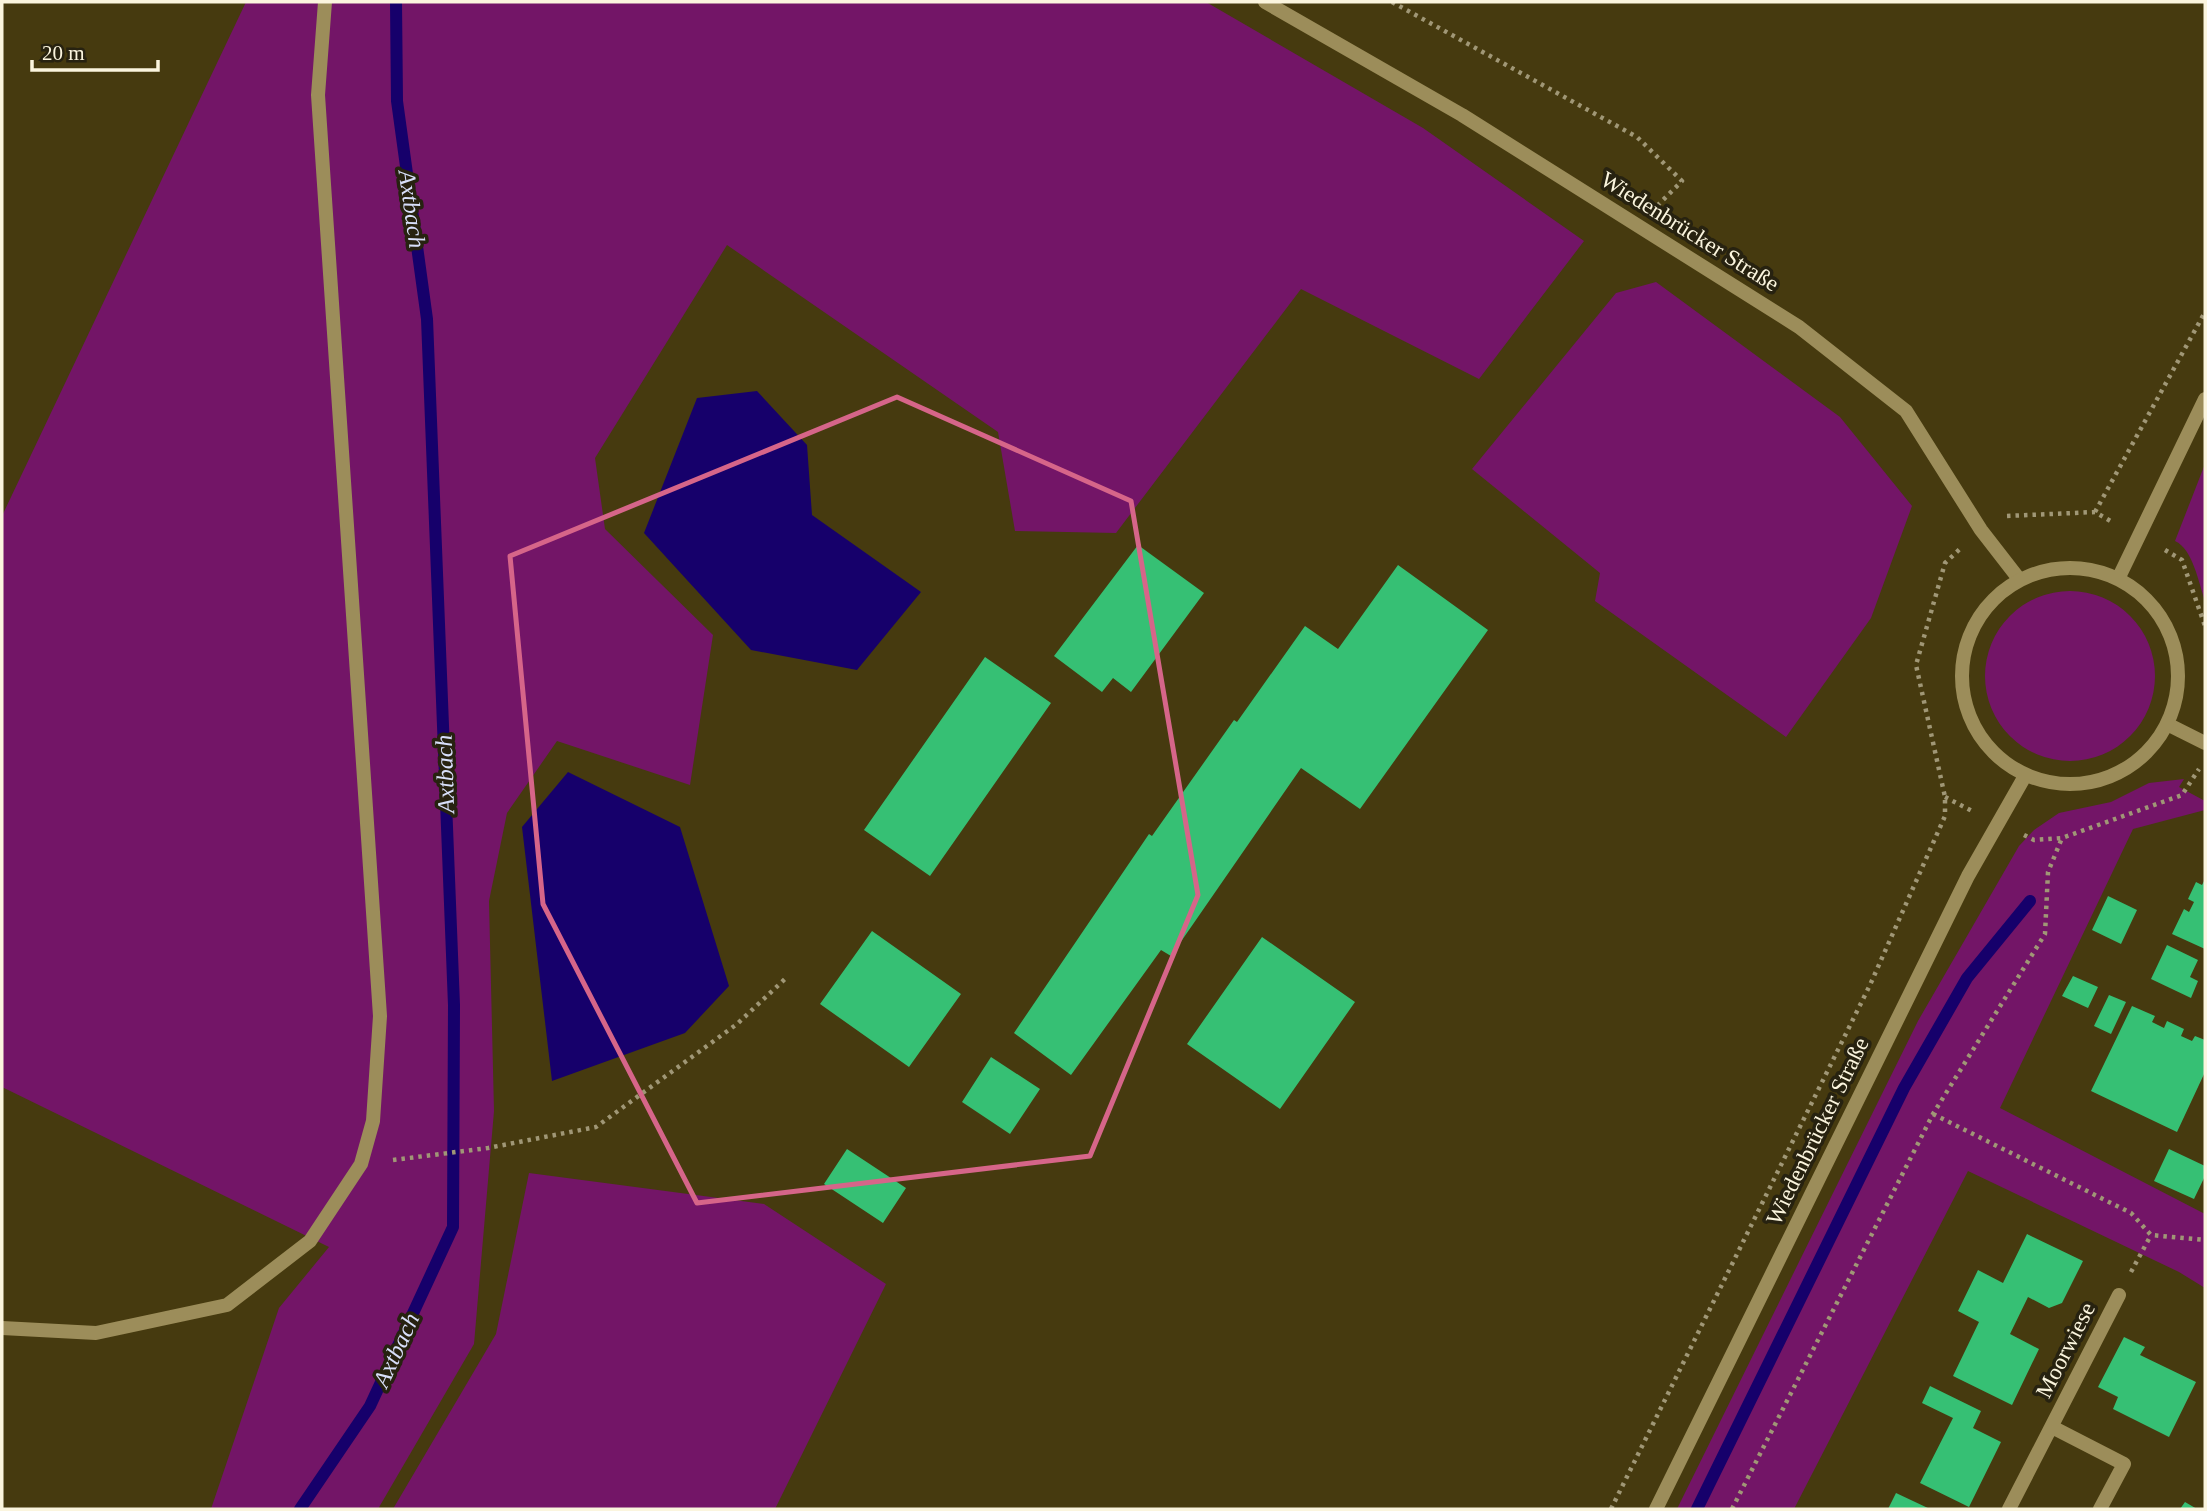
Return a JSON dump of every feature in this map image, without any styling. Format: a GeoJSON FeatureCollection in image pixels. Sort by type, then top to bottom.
{"type":"FeatureCollection","features":[{"type":"Feature","properties":{"kind":"street"},"geometry":{"type":"LineString","coordinates":[[2,1328],[96,1333],[227,1305],[310,1241],[361,1164],[373,1121],[380,1016],[318,95],[325,2]]}},
{"type":"Feature","properties":{"kind":"street","name":"Wiedenbrücker Straße"},"geometry":{"type":"LineString","coordinates":[[1265,2],[1462,115],[1799,327],[1906,411],[1982,530],[2019,579]]}},
{"type":"Feature","properties":{"kind":"street"},"geometry":{"type":"LineString","coordinates":[[2119,577],[2205,398]]}},
{"type":"Feature","properties":{"kind":"street"},"geometry":{"type":"LineString","coordinates":[[2077,566],[2119,577],[2160,611],[2174,641],[2180,677],[2169,725],[2139,761],[2095,782],[2053,784],[2025,776],[2000,760],[1977,734],[1961,689],[1964,650],[1984,608],[2019,579],[2039,570],[2077,566]]}},
{"type":"Feature","properties":{"kind":"street"},"geometry":{"type":"LineString","coordinates":[[2169,725],[2205,743]]}},
{"type":"Feature","properties":{"kind":"street","name":"Wiedenbrücker Straße"},"geometry":{"type":"LineString","coordinates":[[1656,1509],[1968,876],[2025,776]]}},
{"type":"Feature","properties":{"kind":"street","name":"Moorwiese"},"geometry":{"type":"LineString","coordinates":[[2009,1509],[2119,1295]]}},
{"type":"Feature","properties":{"kind":"street","name":"Moorwiese"},"geometry":{"type":"LineString","coordinates":[[2052,1427],[2124,1464],[2099,1509]]}},
{"type":"Feature","properties":{"kind":"path"},"geometry":{"type":"LineString","coordinates":[[1392,2],[1637,137],[1682,181],[1640,225]]}},
{"type":"Feature","properties":{"kind":"path"},"geometry":{"type":"LineString","coordinates":[[1997,517],[2095,512],[2205,312]]}},
{"type":"Feature","properties":{"kind":"path"},"geometry":{"type":"LineString","coordinates":[[2182,560],[2205,626]]}},
{"type":"Feature","properties":{"kind":"path"},"geometry":{"type":"LineString","coordinates":[[1611,1509],[1870,985],[1945,817],[1945,797],[1916,665],[1945,563]]}},
{"type":"Feature","properties":{"kind":"path"},"geometry":{"type":"LineString","coordinates":[[1732,1509],[1933,1114],[2045,934],[2049,872],[2062,838],[2182,795],[2205,758]]}},
{"type":"Feature","properties":{"kind":"path"},"geometry":{"type":"LineString","coordinates":[[361,1164],[488,1148],[596,1127],[737,1024],[785,979]]}},
{"type":"Feature","properties":{"kind":"path"},"geometry":{"type":"LineString","coordinates":[[1933,1114],[2131,1213],[2151,1235],[2205,1240]]}},
{"type":"Feature","properties":{"kind":"path"},"geometry":{"type":"LineString","coordinates":[[2119,1295],[2151,1235]]}},
{"type":"Feature","properties":{"kind":"highlighted area"},"geometry":{"type":"Polygon","coordinates":[[[897,397],[1131,501],[1198,895],[1090,1156],[697,1203],[543,904],[510,556],[897,397]]]}},
{"type":"Feature","properties":{"kind":"shaded area"},"geometry":{"type":"Polygon","coordinates":[[[246,2],[1206,2],[1423,128],[1584,241],[1479,379],[1301,289],[1116,533],[1015,531],[998,432],[727,245],[595,458],[605,529],[713,635],[690,785],[557,741],[507,813],[489,901],[494,1111],[474,1344],[378,1509],[211,1509],[279,1308],[329,1247],[2,1087],[2,516],[246,2]]]}},
{"type":"Feature","properties":{"kind":"shaded area"},"geometry":{"type":"Polygon","coordinates":[[[1656,282],[1840,417],[1912,506],[1871,618],[1786,737],[1595,601],[1600,573],[1472,469],[1616,293],[1656,282]]]}},
{"type":"Feature","properties":{"kind":"shaded area"},"geometry":{"type":"Polygon","coordinates":[[[757,391],[807,445],[812,515],[921,592],[857,670],[751,650],[644,533],[697,398],[757,391]]]}},
{"type":"Feature","properties":{"kind":"shaded area"},"geometry":{"type":"Polygon","coordinates":[[[2205,464],[2205,601],[2191,559],[2175,541],[2205,464]]]}},
{"type":"Feature","properties":{"kind":"shaded area"},"geometry":{"type":"Polygon","coordinates":[[[2070,591],[2102,598],[2117,605],[2130,616],[2141,629],[2148,644],[2155,676],[2148,708],[2141,723],[2130,736],[2117,747],[2102,754],[2070,761],[2038,754],[2023,747],[2010,736],[1999,723],[1992,708],[1985,676],[1992,644],[1999,629],[2010,616],[2023,605],[2038,598],[2070,591]]]}},
{"type":"Feature","properties":{"kind":"shaded area"},"geometry":{"type":"Polygon","coordinates":[[[568,772],[680,827],[729,986],[685,1033],[552,1081],[522,827],[568,772]]]}},
{"type":"Feature","properties":{"kind":"shaded area"},"geometry":{"type":"Polygon","coordinates":[[[2184,779],[2179,787],[2205,801],[2205,810],[2133,829],[2000,1108],[2205,1214],[2205,1288],[2179,1272],[1968,1171],[1794,1509],[1677,1509],[1918,1021],[2019,846],[2034,830],[2059,813],[2111,802],[2149,783],[2184,779]]]}},
{"type":"Feature","properties":{"kind":"shaded area"},"geometry":{"type":"Polygon","coordinates":[[[529,1173],[764,1204],[886,1284],[775,1509],[393,1509],[496,1334],[529,1173]]]}},
{"type":"Feature","properties":{"kind":"building"},"geometry":{"type":"Polygon","coordinates":[[[1138,545],[1204,593],[1131,692],[1113,678],[1102,692],[1054,656],[1138,545]]]}},
{"type":"Feature","properties":{"kind":"building"},"geometry":{"type":"Polygon","coordinates":[[[1398,565],[1488,630],[1360,809],[1301,768],[1171,956],[1161,950],[1071,1075],[1014,1033],[1149,834],[1152,836],[1305,626],[1338,649],[1398,565]]]}},
{"type":"Feature","properties":{"kind":"building"},"geometry":{"type":"Polygon","coordinates":[[[985,657],[1051,703],[930,876],[864,830],[985,657]]]}},
{"type":"Feature","properties":{"kind":"building"},"geometry":{"type":"Polygon","coordinates":[[[2205,879],[2205,949],[2172,934],[2184,909],[2189,912],[2194,902],[2188,899],[2196,882],[2202,885],[2205,879]]]}},
{"type":"Feature","properties":{"kind":"building"},"geometry":{"type":"Polygon","coordinates":[[[2108,896],[2137,910],[2121,944],[2092,930],[2108,896]]]}},
{"type":"Feature","properties":{"kind":"building"},"geometry":{"type":"Polygon","coordinates":[[[872,931],[961,994],[909,1067],[820,1004],[872,931]]]}},
{"type":"Feature","properties":{"kind":"building"},"geometry":{"type":"Polygon","coordinates":[[[1262,937],[1355,1002],[1280,1109],[1187,1044],[1262,937]]]}},
{"type":"Feature","properties":{"kind":"building"},"geometry":{"type":"Polygon","coordinates":[[[2167,945],[2198,960],[2190,977],[2198,981],[2191,998],[2151,979],[2167,945]]]}},
{"type":"Feature","properties":{"kind":"building"},"geometry":{"type":"Polygon","coordinates":[[[2073,976],[2098,987],[2088,1008],[2062,996],[2073,976]]]}},
{"type":"Feature","properties":{"kind":"building"},"geometry":{"type":"Polygon","coordinates":[[[2109,995],[2126,1002],[2111,1034],[2094,1026],[2109,995]]]}},
{"type":"Feature","properties":{"kind":"building"},"geometry":{"type":"Polygon","coordinates":[[[2132,1006],[2155,1016],[2152,1022],[2164,1028],[2167,1021],[2184,1029],[2181,1036],[2192,1041],[2195,1036],[2205,1040],[2205,1072],[2177,1132],[2091,1091],[2132,1006]]]}},
{"type":"Feature","properties":{"kind":"building"},"geometry":{"type":"Polygon","coordinates":[[[991,1057],[1040,1089],[1010,1134],[962,1102],[991,1057]]]}},
{"type":"Feature","properties":{"kind":"building"},"geometry":{"type":"Polygon","coordinates":[[[847,1149],[906,1188],[883,1223],[824,1184],[847,1149]]]}},
{"type":"Feature","properties":{"kind":"building"},"geometry":{"type":"Polygon","coordinates":[[[2169,1149],[2205,1166],[2205,1176],[2194,1199],[2154,1181],[2169,1149]]]}},
{"type":"Feature","properties":{"kind":"building"},"geometry":{"type":"Polygon","coordinates":[[[2027,1234],[2083,1261],[2062,1303],[2049,1308],[2028,1297],[2010,1334],[2039,1349],[2012,1405],[1953,1376],[1979,1322],[1958,1311],[1978,1270],[2003,1283],[2027,1234]]]}},
{"type":"Feature","properties":{"kind":"building"},"geometry":{"type":"Polygon","coordinates":[[[2124,1337],[2145,1347],[2140,1355],[2196,1382],[2169,1437],[2113,1409],[2118,1397],[2098,1387],[2124,1337]]]}},
{"type":"Feature","properties":{"kind":"building"},"geometry":{"type":"Polygon","coordinates":[[[1930,1386],[1981,1411],[1973,1428],[2001,1442],[1969,1507],[1920,1483],[1953,1418],[1922,1403],[1930,1386]]]}},
{"type":"Feature","properties":{"kind":"building"},"geometry":{"type":"Polygon","coordinates":[[[1896,1493],[1930,1509],[1888,1509],[1896,1493]]]}},
{"type":"Feature","properties":{"kind":"building"},"geometry":{"type":"Polygon","coordinates":[[[2185,1502],[2197,1509],[2180,1509],[2185,1502]]]}},
{"type":"Feature","properties":{"kind":"waterway","name":"Axtbach"},"geometry":{"type":"LineString","coordinates":[[300,1509],[370,1406],[453,1227],[454,1005],[427,319],[397,101],[396,2]]}},
{"type":"Feature","properties":{"kind":"waterway"},"geometry":{"type":"LineString","coordinates":[[1697,1509],[1904,1088],[1967,978],[2030,901]]}}]}
